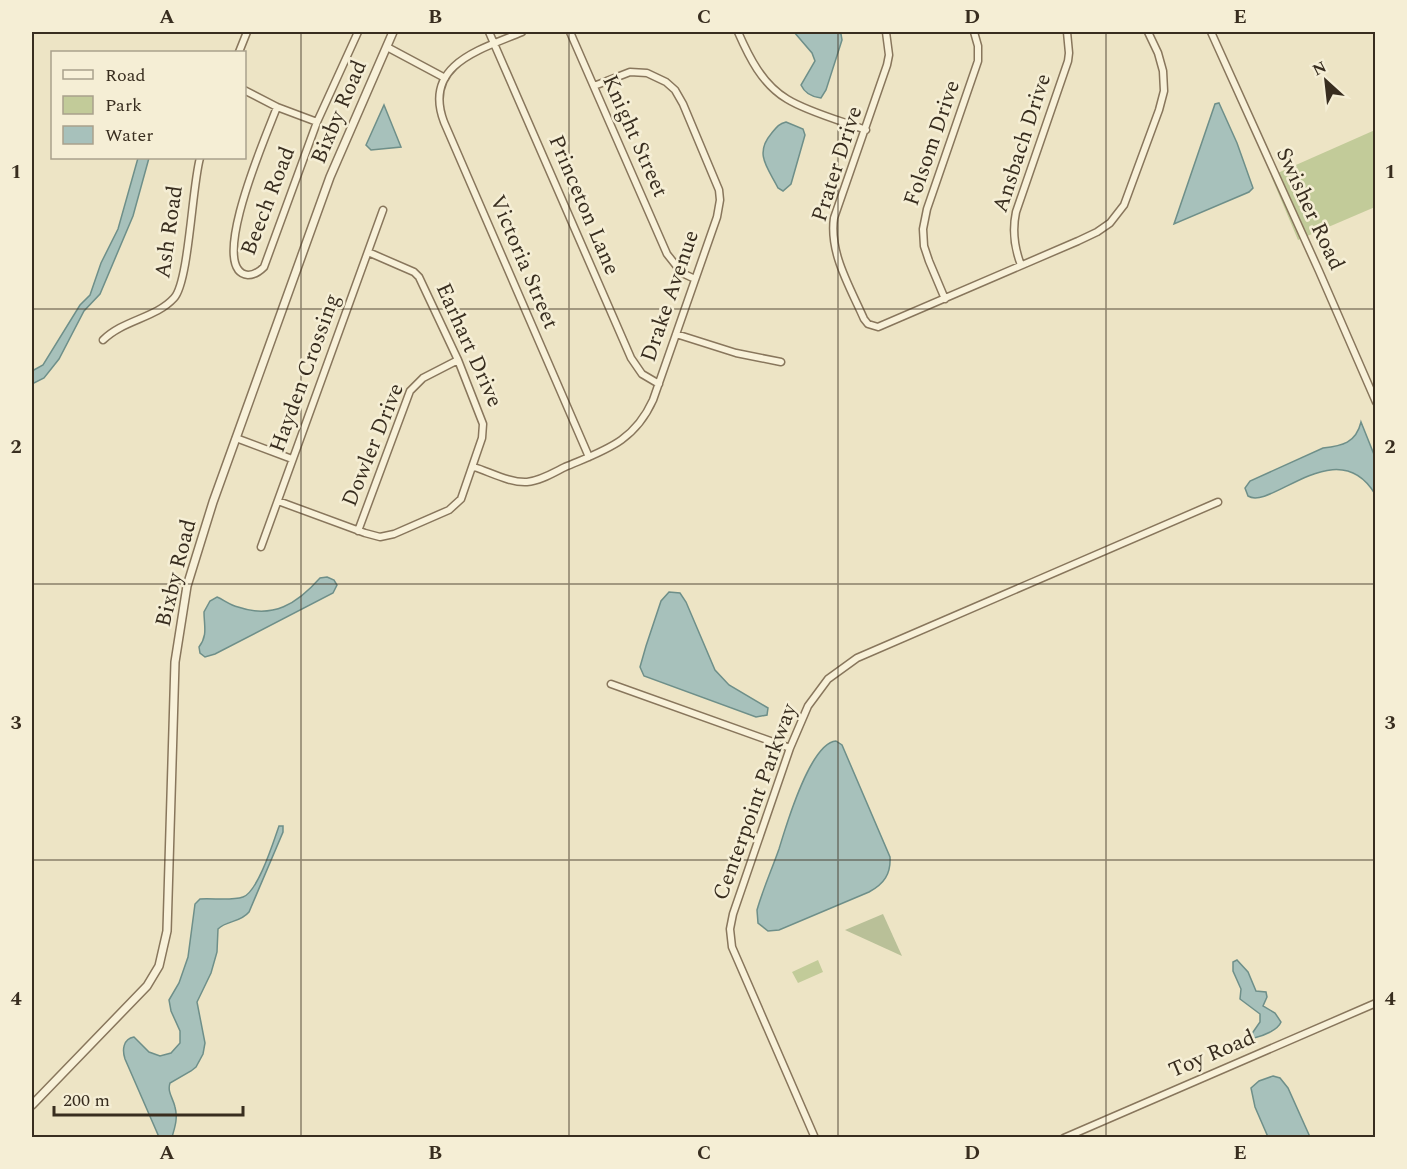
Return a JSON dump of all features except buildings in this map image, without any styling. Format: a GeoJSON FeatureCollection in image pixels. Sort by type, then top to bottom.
{"type":"FeatureCollection","features":[{"type":"Feature","properties":{"kind":"street"},"geometry":{"type":"LineString","coordinates":[[239,51],[247,32]]}},
{"type":"Feature","properties":{"kind":"street","name":"Beech Road"},"geometry":{"type":"LineString","coordinates":[[278,107],[238,217],[234,262],[237,270],[245,274],[257,273],[264,267],[317,122],[358,32]]}},
{"type":"Feature","properties":{"kind":"street","name":"Bixby Road"},"geometry":{"type":"LineString","coordinates":[[32,1105],[138,997],[152,980],[162,959],[167,931],[174,675],[187,586],[199,543],[330,177],[393,32]]}},
{"type":"Feature","properties":{"kind":"street","name":"Princeton Lane"},"geometry":{"type":"LineString","coordinates":[[489,32],[631,358],[642,374],[658,384]]}},
{"type":"Feature","properties":{"kind":"street"},"geometry":{"type":"LineString","coordinates":[[387,47],[445,78],[459,60],[522,32]]}},
{"type":"Feature","properties":{"kind":"street","name":"Knight Street"},"geometry":{"type":"LineString","coordinates":[[570,32],[667,254],[682,273],[695,279]]}},
{"type":"Feature","properties":{"kind":"street"},"geometry":{"type":"LineString","coordinates":[[738,32],[750,58],[763,78],[787,99],[866,130]]}},
{"type":"Feature","properties":{"kind":"street","name":"Prater Drive"},"geometry":{"type":"LineString","coordinates":[[886,32],[889,55],[887,65],[834,218],[832,232],[834,248],[864,319],[871,326],[881,326],[945,298]]}},
{"type":"Feature","properties":{"kind":"street","name":"Folsom Drive"},"geometry":{"type":"LineString","coordinates":[[945,298],[929,261],[922,229],[978,61],[978,46],[974,32]]}},
{"type":"Feature","properties":{"kind":"street","name":"Ansbach Drive"},"geometry":{"type":"LineString","coordinates":[[1021,265],[1017,256],[1013,231],[1016,212],[1066,68],[1069,53],[1067,32]]}},
{"type":"Feature","properties":{"kind":"street"},"geometry":{"type":"LineString","coordinates":[[945,298],[1097,232],[1110,223],[1119,212],[1124,205],[1160,110],[1164,81],[1160,60],[1148,32]]}},
{"type":"Feature","properties":{"kind":"street","name":"Swisher Road"},"geometry":{"type":"LineString","coordinates":[[1211,32],[1376,402]]}},
{"type":"Feature","properties":{"kind":"street","name":"Drake Avenue"},"geometry":{"type":"LineString","coordinates":[[474,467],[518,481],[536,480],[621,441],[635,430],[646,416],[717,217],[720,200],[716,182],[683,104],[670,85],[661,78],[647,73],[622,74],[594,86]]}},
{"type":"Feature","properties":{"kind":"street","name":"Victoria Street"},"geometry":{"type":"LineString","coordinates":[[445,78],[439,100],[444,122],[589,457]]}},
{"type":"Feature","properties":{"kind":"street"},"geometry":{"type":"LineString","coordinates":[[246,91],[278,107],[317,122]]}},
{"type":"Feature","properties":{"kind":"street","name":"Ash Road"},"geometry":{"type":"LineString","coordinates":[[103,340],[118,327],[159,309],[177,295],[183,279],[195,178],[200,159]]}},
{"type":"Feature","properties":{"kind":"street","name":"Hayden Crossing"},"geometry":{"type":"LineString","coordinates":[[261,548],[383,210]]}},
{"type":"Feature","properties":{"kind":"street","name":"Earhart Drive"},"geometry":{"type":"LineString","coordinates":[[278,501],[358,531],[381,537],[387,536],[449,510],[460,499],[474,467],[482,438],[483,424],[458,360],[419,277],[407,268],[368,252]]}},
{"type":"Feature","properties":{"kind":"street"},"geometry":{"type":"LineString","coordinates":[[676,334],[736,353],[781,362]]}},
{"type":"Feature","properties":{"kind":"street","name":"Dowler Drive"},"geometry":{"type":"LineString","coordinates":[[358,531],[410,391],[423,378],[458,360]]}},
{"type":"Feature","properties":{"kind":"street"},"geometry":{"type":"LineString","coordinates":[[236,438],[292,459]]}},
{"type":"Feature","properties":{"kind":"street","name":"Centerpoint Parkway"},"geometry":{"type":"LineString","coordinates":[[815,1137],[732,947],[730,929],[733,914],[790,748],[808,706],[833,674],[857,658],[1218,502]]}},
{"type":"Feature","properties":{"kind":"street"},"geometry":{"type":"LineString","coordinates":[[611,684],[790,748]]}},
{"type":"Feature","properties":{"kind":"street","name":"Toy Road"},"geometry":{"type":"LineString","coordinates":[[1064,1137],[1376,1003]]}},
{"type":"Feature","properties":{"kind":"green space"},"geometry":{"type":"Polygon","coordinates":[[[1375,130],[1375,207],[1298,240],[1271,176],[1375,130]]]}},
{"type":"Feature","properties":{"kind":"green space"},"geometry":{"type":"Polygon","coordinates":[[[883,914],[902,956],[845,930],[883,914]]]}},
{"type":"Feature","properties":{"kind":"green space"},"geometry":{"type":"Polygon","coordinates":[[[818,960],[823,972],[798,983],[792,972],[818,960]]]}},
{"type":"Feature","properties":{"kind":"water"},"geometry":{"type":"Polygon","coordinates":[[[794,32],[837,32],[841,34],[842,40],[826,90],[821,98],[809,94],[801,85],[815,61],[812,53],[794,32]]]}},
{"type":"Feature","properties":{"kind":"water"},"geometry":{"type":"Polygon","coordinates":[[[1219,103],[1237,143],[1253,188],[1249,192],[1174,224],[1215,104],[1219,103]]]}},
{"type":"Feature","properties":{"kind":"water"},"geometry":{"type":"Polygon","coordinates":[[[384,105],[401,147],[371,150],[366,145],[384,105]]]}},
{"type":"Feature","properties":{"kind":"water"},"geometry":{"type":"Polygon","coordinates":[[[786,122],[803,129],[805,135],[791,184],[783,191],[778,188],[770,174],[763,155],[766,141],[779,125],[786,122]]]}},
{"type":"Feature","properties":{"kind":"water"},"geometry":{"type":"Polygon","coordinates":[[[138,159],[149,159],[133,216],[100,294],[84,311],[59,359],[44,378],[32,384],[32,371],[43,365],[80,305],[90,295],[101,263],[118,229],[138,159]]]}},
{"type":"Feature","properties":{"kind":"water"},"geometry":{"type":"Polygon","coordinates":[[[1361,422],[1375,457],[1375,494],[1360,477],[1342,470],[1324,471],[1306,477],[1259,498],[1248,496],[1245,488],[1250,481],[1323,448],[1347,442],[1356,435],[1361,422]]]}},
{"type":"Feature","properties":{"kind":"water"},"geometry":{"type":"Polygon","coordinates":[[[327,577],[334,580],[337,585],[333,593],[215,654],[205,657],[200,653],[199,647],[205,634],[204,612],[210,601],[217,597],[235,606],[251,610],[273,610],[293,602],[320,578],[327,577]]]}},
{"type":"Feature","properties":{"kind":"water"},"geometry":{"type":"Polygon","coordinates":[[[669,592],[680,593],[686,602],[715,670],[729,685],[768,708],[767,715],[756,717],[644,676],[640,667],[646,646],[661,601],[669,592]]]}},
{"type":"Feature","properties":{"kind":"water"},"geometry":{"type":"Polygon","coordinates":[[[836,741],[842,745],[890,857],[888,873],[879,886],[869,892],[779,930],[768,931],[758,923],[757,910],[793,805],[817,755],[826,745],[836,741]]]}},
{"type":"Feature","properties":{"kind":"water"},"geometry":{"type":"Polygon","coordinates":[[[279,826],[283,826],[283,832],[249,912],[242,918],[218,929],[217,952],[211,973],[197,1002],[205,1043],[203,1054],[196,1067],[170,1083],[170,1092],[176,1111],[175,1126],[172,1137],[159,1137],[125,1059],[124,1045],[134,1037],[149,1052],[160,1056],[171,1053],[180,1043],[180,1031],[169,1000],[179,983],[188,957],[195,904],[200,899],[233,899],[249,893],[265,865],[279,826]]]}},
{"type":"Feature","properties":{"kind":"water"},"geometry":{"type":"Polygon","coordinates":[[[1237,960],[1248,972],[1256,991],[1266,992],[1267,997],[1263,1006],[1275,1013],[1281,1022],[1274,1030],[1254,1038],[1251,1035],[1260,1022],[1260,1014],[1240,999],[1241,989],[1233,971],[1233,962],[1237,960]]]}},
{"type":"Feature","properties":{"kind":"water"},"geometry":{"type":"Polygon","coordinates":[[[1273,1076],[1280,1078],[1288,1088],[1310,1137],[1268,1137],[1255,1107],[1251,1088],[1259,1081],[1273,1076]]]}}]}
